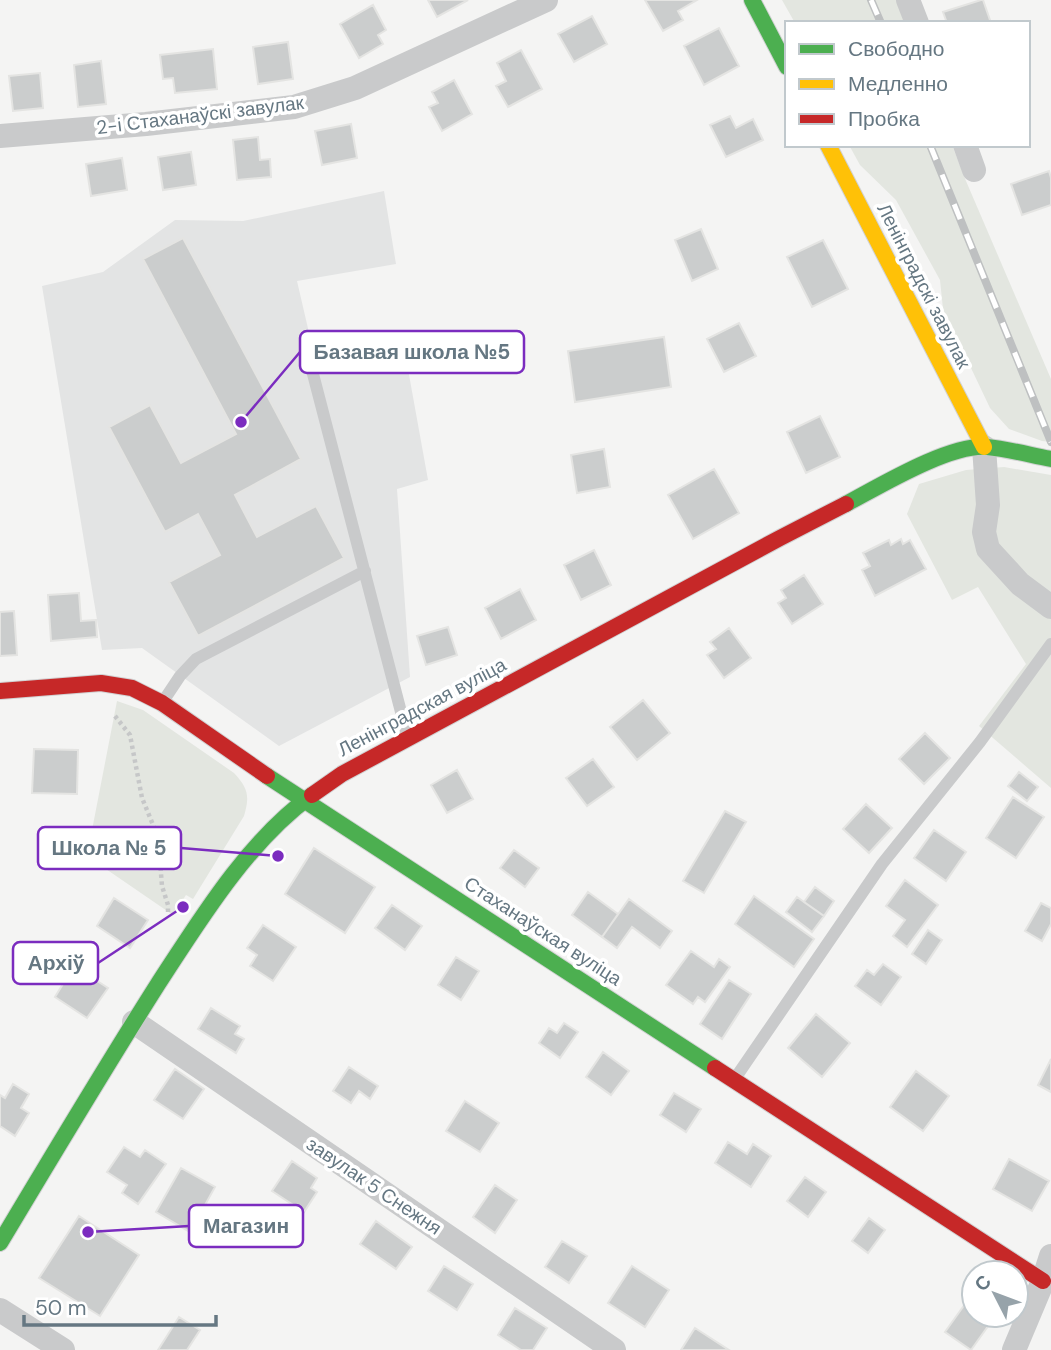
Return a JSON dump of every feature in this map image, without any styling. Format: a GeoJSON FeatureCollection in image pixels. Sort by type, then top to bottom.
{"type":"FeatureCollection","features":[{"type":"Feature","properties":{"kind":"street","name":"2-і Стаханаўскі завулак"},"geometry":{"type":"LineString","coordinates":[[0,136],[146,124],[294,107],[355,88],[546,0]]}},
{"type":"Feature","properties":{"kind":"street"},"geometry":{"type":"LineString","coordinates":[[752,0],[785,63]]}},
{"type":"Feature","properties":{"kind":"street"},"geometry":{"type":"LineString","coordinates":[[908,0],[916,21]]}},
{"type":"Feature","properties":{"kind":"street","name":"Ленінградскі завулак"},"geometry":{"type":"LineString","coordinates":[[829,147],[984,447]]}},
{"type":"Feature","properties":{"kind":"street"},"geometry":{"type":"LineString","coordinates":[[966,147],[974,170]]}},
{"type":"Feature","properties":{"kind":"street"},"geometry":{"type":"LineString","coordinates":[[984,447],[988,505],[984,532],[988,549],[1020,584],[1051,607]]}},
{"type":"Feature","properties":{"kind":"street","name":"Ленінградская вуліца"},"geometry":{"type":"LineString","coordinates":[[0,1243],[200,919],[260,841],[303,801],[342,774],[408,738],[780,538],[926,463],[955,452],[984,447],[1051,459]]}},
{"type":"Feature","properties":{"kind":"street","name":"Стаханаўская вуліца"},"geometry":{"type":"LineString","coordinates":[[0,691],[101,683],[132,688],[162,703],[303,801],[1043,1281]]}},
{"type":"Feature","properties":{"kind":"street","name":"завулак 5 Снежня"},"geometry":{"type":"LineString","coordinates":[[134,1022],[614,1350]]}},
{"type":"Feature","properties":{"kind":"street"},"geometry":{"type":"LineString","coordinates":[[1014,1350],[1051,1256]]}},
{"type":"Feature","properties":{"kind":"street"},"geometry":{"type":"LineString","coordinates":[[0,1310],[63,1350]]}},
{"type":"Feature","properties":{"kind":"lane"},"geometry":{"type":"LineString","coordinates":[[313,374],[408,738]]}},
{"type":"Feature","properties":{"kind":"lane"},"geometry":{"type":"LineString","coordinates":[[162,703],[195,659],[365,572]]}},
{"type":"Feature","properties":{"kind":"lane"},"geometry":{"type":"LineString","coordinates":[[734,1080],[882,864],[980,742],[1051,644]]}},
{"type":"Feature","properties":{"kind":"path"},"geometry":{"type":"LineString","coordinates":[[101,683],[107,706],[130,735],[142,798],[158,837],[162,887],[168,915]]}},
{"type":"Feature","properties":{"kind":"shaded area"},"geometry":{"type":"Polygon","coordinates":[[[782,0],[896,0],[904,21],[794,21],[782,0]]]}},
{"type":"Feature","properties":{"kind":"shaded area"},"geometry":{"type":"Polygon","coordinates":[[[850,147],[953,147],[1051,379],[1051,442],[1009,429],[990,408],[943,309],[940,280],[896,200],[860,165],[850,147]]]}},
{"type":"Feature","properties":{"kind":"shaded area"},"geometry":{"type":"Polygon","coordinates":[[[384,191],[396,264],[297,281],[316,363],[404,347],[428,480],[397,489],[410,677],[279,746],[142,648],[102,650],[42,286],[103,272],[175,220],[243,221],[384,191]]]}},
{"type":"Feature","properties":{"kind":"shaded area"},"geometry":{"type":"Polygon","coordinates":[[[1004,467],[1051,475],[1051,788],[979,726],[1026,664],[978,587],[952,600],[907,514],[919,484],[966,470],[1004,467]]]}},
{"type":"Feature","properties":{"kind":"shaded area"},"geometry":{"type":"Polygon","coordinates":[[[117,701],[143,710],[234,773],[246,793],[244,816],[193,899],[186,895],[173,915],[87,856],[117,701]]]}},
{"type":"Feature","properties":{"kind":"building"},"geometry":{"type":"Polygon","coordinates":[[[428,0],[468,0],[437,17],[428,0]]]}},
{"type":"Feature","properties":{"kind":"building"},"geometry":{"type":"Polygon","coordinates":[[[645,0],[697,0],[678,11],[683,20],[663,31],[645,0]]]}},
{"type":"Feature","properties":{"kind":"building"},"geometry":{"type":"Polygon","coordinates":[[[983,0],[990,21],[946,21],[943,12],[983,0]]]}},
{"type":"Feature","properties":{"kind":"building"},"geometry":{"type":"Polygon","coordinates":[[[373,5],[386,30],[378,35],[383,44],[359,58],[340,24],[373,5]]]}},
{"type":"Feature","properties":{"kind":"building"},"geometry":{"type":"Polygon","coordinates":[[[592,16],[607,44],[574,62],[558,34],[592,16]]]}},
{"type":"Feature","properties":{"kind":"building"},"geometry":{"type":"Polygon","coordinates":[[[719,28],[739,66],[704,85],[684,46],[719,28]]]}},
{"type":"Feature","properties":{"kind":"building"},"geometry":{"type":"Polygon","coordinates":[[[288,42],[293,79],[258,84],[253,47],[288,42]]]}},
{"type":"Feature","properties":{"kind":"building"},"geometry":{"type":"Polygon","coordinates":[[[213,49],[217,89],[175,93],[173,78],[163,79],[160,55],[213,49]]]}},
{"type":"Feature","properties":{"kind":"building"},"geometry":{"type":"Polygon","coordinates":[[[521,50],[542,89],[508,107],[496,86],[506,81],[497,63],[521,50]]]}},
{"type":"Feature","properties":{"kind":"building"},"geometry":{"type":"Polygon","coordinates":[[[101,61],[106,104],[78,107],[74,65],[101,61]]]}},
{"type":"Feature","properties":{"kind":"building"},"geometry":{"type":"Polygon","coordinates":[[[40,73],[43,108],[13,111],[9,76],[40,73]]]}},
{"type":"Feature","properties":{"kind":"building"},"geometry":{"type":"Polygon","coordinates":[[[454,80],[472,114],[442,131],[429,107],[438,103],[432,92],[454,80]]]}},
{"type":"Feature","properties":{"kind":"building"},"geometry":{"type":"Polygon","coordinates":[[[730,116],[736,128],[753,119],[763,140],[726,157],[710,125],[730,116]]]}},
{"type":"Feature","properties":{"kind":"building"},"geometry":{"type":"Polygon","coordinates":[[[351,124],[357,158],[322,165],[315,131],[351,124]]]}},
{"type":"Feature","properties":{"kind":"building"},"geometry":{"type":"Polygon","coordinates":[[[258,137],[260,160],[270,159],[271,177],[237,180],[233,140],[258,137]]]}},
{"type":"Feature","properties":{"kind":"building"},"geometry":{"type":"Polygon","coordinates":[[[191,152],[196,185],[163,190],[158,157],[191,152]]]}},
{"type":"Feature","properties":{"kind":"building"},"geometry":{"type":"Polygon","coordinates":[[[122,158],[127,190],[91,196],[86,164],[122,158]]]}},
{"type":"Feature","properties":{"kind":"building"},"geometry":{"type":"Polygon","coordinates":[[[1049,171],[1051,205],[1022,215],[1011,184],[1049,171]]]}},
{"type":"Feature","properties":{"kind":"building"},"geometry":{"type":"Polygon","coordinates":[[[701,229],[718,269],[692,281],[675,240],[701,229]]]}},
{"type":"Feature","properties":{"kind":"building"},"geometry":{"type":"Polygon","coordinates":[[[183,238],[301,459],[235,495],[257,537],[316,506],[344,558],[198,636],[169,582],[220,555],[198,514],[165,532],[109,427],[150,405],[181,463],[236,434],[143,259],[183,238]]]}},
{"type":"Feature","properties":{"kind":"building"},"geometry":{"type":"Polygon","coordinates":[[[823,240],[848,289],[812,307],[787,257],[823,240]]]}},
{"type":"Feature","properties":{"kind":"building"},"geometry":{"type":"Polygon","coordinates":[[[739,323],[756,356],[724,372],[707,339],[739,323]]]}},
{"type":"Feature","properties":{"kind":"building"},"geometry":{"type":"Polygon","coordinates":[[[664,337],[671,387],[575,402],[568,351],[664,337]]]}},
{"type":"Feature","properties":{"kind":"building"},"geometry":{"type":"Polygon","coordinates":[[[820,416],[840,457],[806,473],[787,432],[820,416]]]}},
{"type":"Feature","properties":{"kind":"building"},"geometry":{"type":"Polygon","coordinates":[[[604,449],[610,487],[577,493],[571,455],[604,449]]]}},
{"type":"Feature","properties":{"kind":"building"},"geometry":{"type":"Polygon","coordinates":[[[714,469],[739,513],[693,539],[668,495],[714,469]]]}},
{"type":"Feature","properties":{"kind":"building"},"geometry":{"type":"Polygon","coordinates":[[[901,539],[903,544],[910,540],[926,569],[875,596],[862,570],[870,566],[863,553],[889,540],[891,545],[901,539]]]}},
{"type":"Feature","properties":{"kind":"building"},"geometry":{"type":"Polygon","coordinates":[[[594,550],[611,585],[581,600],[564,565],[594,550]]]}},
{"type":"Feature","properties":{"kind":"building"},"geometry":{"type":"Polygon","coordinates":[[[804,575],[823,604],[792,624],[778,603],[786,598],[781,590],[804,575]]]}},
{"type":"Feature","properties":{"kind":"building"},"geometry":{"type":"Polygon","coordinates":[[[520,589],[536,620],[501,639],[485,608],[520,589]]]}},
{"type":"Feature","properties":{"kind":"building"},"geometry":{"type":"Polygon","coordinates":[[[79,593],[81,621],[96,620],[97,637],[51,641],[48,595],[79,593]]]}},
{"type":"Feature","properties":{"kind":"building"},"geometry":{"type":"Polygon","coordinates":[[[14,611],[17,655],[0,656],[0,612],[14,611]]]}},
{"type":"Feature","properties":{"kind":"building"},"geometry":{"type":"Polygon","coordinates":[[[448,627],[457,655],[426,665],[417,636],[448,627]]]}},
{"type":"Feature","properties":{"kind":"building"},"geometry":{"type":"Polygon","coordinates":[[[729,628],[751,658],[724,678],[707,655],[716,649],[710,642],[729,628]]]}},
{"type":"Feature","properties":{"kind":"building"},"geometry":{"type":"Polygon","coordinates":[[[643,700],[670,733],[637,760],[610,727],[643,700]]]}},
{"type":"Feature","properties":{"kind":"building"},"geometry":{"type":"Polygon","coordinates":[[[925,733],[950,758],[924,784],[899,759],[925,733]]]}},
{"type":"Feature","properties":{"kind":"building"},"geometry":{"type":"Polygon","coordinates":[[[34,749],[78,750],[77,794],[32,793],[34,749]]]}},
{"type":"Feature","properties":{"kind":"building"},"geometry":{"type":"Polygon","coordinates":[[[593,759],[614,787],[587,806],[566,778],[593,759]]]}},
{"type":"Feature","properties":{"kind":"building"},"geometry":{"type":"Polygon","coordinates":[[[457,770],[473,799],[447,813],[431,785],[457,770]]]}},
{"type":"Feature","properties":{"kind":"building"},"geometry":{"type":"Polygon","coordinates":[[[1019,772],[1038,787],[1027,801],[1008,786],[1019,772]]]}},
{"type":"Feature","properties":{"kind":"building"},"geometry":{"type":"Polygon","coordinates":[[[1013,797],[1044,817],[1016,858],[986,838],[1013,797]]]}},
{"type":"Feature","properties":{"kind":"building"},"geometry":{"type":"Polygon","coordinates":[[[866,804],[892,828],[869,853],[843,829],[866,804]]]}},
{"type":"Feature","properties":{"kind":"building"},"geometry":{"type":"Polygon","coordinates":[[[725,811],[746,822],[704,893],[683,881],[725,811]]]}},
{"type":"Feature","properties":{"kind":"building"},"geometry":{"type":"Polygon","coordinates":[[[934,830],[966,852],[946,881],[914,858],[934,830]]]}},
{"type":"Feature","properties":{"kind":"building"},"geometry":{"type":"Polygon","coordinates":[[[314,848],[375,887],[345,933],[285,894],[314,848]]]}},
{"type":"Feature","properties":{"kind":"building"},"geometry":{"type":"Polygon","coordinates":[[[514,850],[539,868],[525,887],[500,868],[514,850]]]}},
{"type":"Feature","properties":{"kind":"building"},"geometry":{"type":"Polygon","coordinates":[[[905,880],[938,905],[907,947],[893,936],[905,920],[886,906],[905,880]]]}},
{"type":"Feature","properties":{"kind":"building"},"geometry":{"type":"Polygon","coordinates":[[[815,887],[834,901],[824,916],[804,902],[815,887]]]}},
{"type":"Feature","properties":{"kind":"building"},"geometry":{"type":"Polygon","coordinates":[[[588,892],[618,914],[602,937],[572,915],[588,892]]]}},
{"type":"Feature","properties":{"kind":"building"},"geometry":{"type":"Polygon","coordinates":[[[754,896],[814,939],[794,967],[735,924],[754,896]]]}},
{"type":"Feature","properties":{"kind":"building"},"geometry":{"type":"Polygon","coordinates":[[[797,897],[824,916],[812,932],[786,912],[797,897]]]}},
{"type":"Feature","properties":{"kind":"building"},"geometry":{"type":"Polygon","coordinates":[[[114,898],[148,920],[130,948],[97,926],[114,898]]]}},
{"type":"Feature","properties":{"kind":"building"},"geometry":{"type":"Polygon","coordinates":[[[629,899],[672,931],[660,948],[632,927],[617,948],[602,937],[629,899]]]}},
{"type":"Feature","properties":{"kind":"building"},"geometry":{"type":"Polygon","coordinates":[[[1041,903],[1051,908],[1051,924],[1042,941],[1025,931],[1041,903]]]}},
{"type":"Feature","properties":{"kind":"building"},"geometry":{"type":"Polygon","coordinates":[[[392,905],[422,926],[405,950],[375,928],[392,905]]]}},
{"type":"Feature","properties":{"kind":"building"},"geometry":{"type":"Polygon","coordinates":[[[263,925],[296,947],[273,981],[250,966],[257,955],[247,948],[263,925]]]}},
{"type":"Feature","properties":{"kind":"building"},"geometry":{"type":"Polygon","coordinates":[[[928,930],[942,940],[926,964],[912,954],[928,930]]]}},
{"type":"Feature","properties":{"kind":"building"},"geometry":{"type":"Polygon","coordinates":[[[691,951],[714,967],[719,959],[730,967],[705,1002],[698,997],[693,1004],[666,985],[691,951]]]}},
{"type":"Feature","properties":{"kind":"building"},"geometry":{"type":"Polygon","coordinates":[[[456,957],[479,971],[461,1000],[438,985],[456,957]]]}},
{"type":"Feature","properties":{"kind":"building"},"geometry":{"type":"Polygon","coordinates":[[[883,964],[901,977],[881,1005],[855,986],[867,970],[874,975],[883,964]]]}},
{"type":"Feature","properties":{"kind":"building"},"geometry":{"type":"Polygon","coordinates":[[[74,966],[108,988],[87,1018],[55,997],[74,966]]]}},
{"type":"Feature","properties":{"kind":"building"},"geometry":{"type":"Polygon","coordinates":[[[729,980],[751,994],[722,1039],[700,1024],[729,980]]]}},
{"type":"Feature","properties":{"kind":"building"},"geometry":{"type":"Polygon","coordinates":[[[211,1008],[240,1026],[235,1034],[244,1039],[236,1053],[198,1029],[211,1008]]]}},
{"type":"Feature","properties":{"kind":"building"},"geometry":{"type":"Polygon","coordinates":[[[816,1014],[850,1043],[822,1077],[788,1048],[816,1014]]]}},
{"type":"Feature","properties":{"kind":"building"},"geometry":{"type":"Polygon","coordinates":[[[564,1023],[578,1032],[560,1058],[539,1043],[549,1028],[557,1033],[564,1023]]]}},
{"type":"Feature","properties":{"kind":"building"},"geometry":{"type":"Polygon","coordinates":[[[603,1052],[629,1071],[611,1095],[586,1077],[603,1052]]]}},
{"type":"Feature","properties":{"kind":"building"},"geometry":{"type":"Polygon","coordinates":[[[1051,1059],[1051,1092],[1038,1085],[1051,1059]]]}},
{"type":"Feature","properties":{"kind":"building"},"geometry":{"type":"Polygon","coordinates":[[[349,1067],[378,1086],[370,1099],[359,1091],[351,1103],[333,1091],[349,1067]]]}},
{"type":"Feature","properties":{"kind":"building"},"geometry":{"type":"Polygon","coordinates":[[[175,1069],[204,1089],[183,1119],[154,1100],[175,1069]]]}},
{"type":"Feature","properties":{"kind":"building"},"geometry":{"type":"Polygon","coordinates":[[[916,1071],[949,1096],[923,1131],[890,1107],[916,1071]]]}},
{"type":"Feature","properties":{"kind":"building"},"geometry":{"type":"Polygon","coordinates":[[[13,1084],[29,1094],[21,1108],[29,1113],[15,1136],[0,1126],[0,1095],[5,1098],[13,1084]]]}},
{"type":"Feature","properties":{"kind":"building"},"geometry":{"type":"Polygon","coordinates":[[[674,1093],[701,1109],[686,1132],[660,1115],[674,1093]]]}},
{"type":"Feature","properties":{"kind":"building"},"geometry":{"type":"Polygon","coordinates":[[[465,1101],[499,1123],[480,1152],[446,1131],[465,1101]]]}},
{"type":"Feature","properties":{"kind":"building"},"geometry":{"type":"Polygon","coordinates":[[[728,1142],[747,1154],[753,1144],[771,1156],[751,1187],[715,1163],[728,1142]]]}},
{"type":"Feature","properties":{"kind":"building"},"geometry":{"type":"Polygon","coordinates":[[[124,1147],[140,1157],[145,1150],[166,1164],[138,1204],[122,1193],[127,1185],[107,1172],[124,1147]]]}},
{"type":"Feature","properties":{"kind":"building"},"geometry":{"type":"Polygon","coordinates":[[[1009,1159],[1049,1181],[1032,1211],[993,1189],[1009,1159]]]}},
{"type":"Feature","properties":{"kind":"building"},"geometry":{"type":"Polygon","coordinates":[[[292,1161],[317,1178],[311,1188],[317,1192],[304,1212],[272,1191],[292,1161]]]}},
{"type":"Feature","properties":{"kind":"building"},"geometry":{"type":"Polygon","coordinates":[[[181,1168],[215,1187],[190,1232],[156,1212],[181,1168]]]}},
{"type":"Feature","properties":{"kind":"building"},"geometry":{"type":"Polygon","coordinates":[[[805,1177],[826,1192],[808,1217],[787,1201],[805,1177]]]}},
{"type":"Feature","properties":{"kind":"building"},"geometry":{"type":"Polygon","coordinates":[[[495,1185],[517,1200],[495,1233],[473,1217],[495,1185]]]}},
{"type":"Feature","properties":{"kind":"building"},"geometry":{"type":"Polygon","coordinates":[[[79,1216],[139,1255],[100,1316],[39,1278],[79,1216]]]}},
{"type":"Feature","properties":{"kind":"building"},"geometry":{"type":"Polygon","coordinates":[[[869,1218],[885,1230],[868,1253],[852,1241],[869,1218]]]}},
{"type":"Feature","properties":{"kind":"building"},"geometry":{"type":"Polygon","coordinates":[[[376,1221],[412,1247],[396,1269],[360,1244],[376,1221]]]}},
{"type":"Feature","properties":{"kind":"building"},"geometry":{"type":"Polygon","coordinates":[[[562,1241],[587,1256],[569,1283],[545,1267],[562,1241]]]}},
{"type":"Feature","properties":{"kind":"building"},"geometry":{"type":"Polygon","coordinates":[[[444,1266],[473,1284],[457,1310],[428,1291],[444,1266]]]}},
{"type":"Feature","properties":{"kind":"building"},"geometry":{"type":"Polygon","coordinates":[[[632,1266],[669,1290],[645,1327],[608,1303],[632,1266]]]}},
{"type":"Feature","properties":{"kind":"building"},"geometry":{"type":"Polygon","coordinates":[[[515,1308],[547,1328],[533,1350],[521,1350],[498,1335],[515,1308]]]}},
{"type":"Feature","properties":{"kind":"building"},"geometry":{"type":"Polygon","coordinates":[[[960,1311],[960,1329],[986,1329],[971,1350],[945,1332],[960,1311]]]}},
{"type":"Feature","properties":{"kind":"building"},"geometry":{"type":"Polygon","coordinates":[[[179,1317],[200,1330],[187,1350],[158,1350],[179,1317]]]}},
{"type":"Feature","properties":{"kind":"building"},"geometry":{"type":"Polygon","coordinates":[[[695,1328],[729,1350],[681,1350],[695,1328]]]}},
{"type":"Feature","properties":{"kind":"railway"},"geometry":{"type":"LineString","coordinates":[[871,0],[880,21]]}},
{"type":"Feature","properties":{"kind":"railway"},"geometry":{"type":"LineString","coordinates":[[931,147],[1051,442]]}},
{"type":"Feature","properties":{"kind":"traffic: fast"},"geometry":{"type":"LineString","coordinates":[[752,0],[785,63]]}},
{"type":"Feature","properties":{"kind":"traffic: fast"},"geometry":{"type":"LineString","coordinates":[[846,504],[935,459],[971,448],[995,448],[1051,459]]}},
{"type":"Feature","properties":{"kind":"traffic: fast"},"geometry":{"type":"LineString","coordinates":[[267,776],[715,1068]]}},
{"type":"Feature","properties":{"kind":"traffic: fast"},"geometry":{"type":"LineString","coordinates":[[0,1243],[118,1048],[209,907],[267,835],[312,795]]}},
{"type":"Feature","properties":{"kind":"traffic: slow"},"geometry":{"type":"LineString","coordinates":[[829,147],[984,447]]}},
{"type":"Feature","properties":{"kind":"traffic: jam"},"geometry":{"type":"LineString","coordinates":[[312,795],[342,774],[846,504]]}},
{"type":"Feature","properties":{"kind":"traffic: jam"},"geometry":{"type":"LineString","coordinates":[[0,691],[101,683],[132,688],[162,703],[267,776]]}},
{"type":"Feature","properties":{"kind":"traffic: jam"},"geometry":{"type":"LineString","coordinates":[[715,1068],[1043,1281]]}},
{"type":"Feature","properties":{"kind":"place","name":"Базавая школа №5"},"geometry":{"type":"Point","coordinates":[241,422]}},
{"type":"Feature","properties":{"kind":"place","name":"Школа № 5"},"geometry":{"type":"Point","coordinates":[278,856]}},
{"type":"Feature","properties":{"kind":"place","name":"Архіў"},"geometry":{"type":"Point","coordinates":[183,907]}},
{"type":"Feature","properties":{"kind":"place","name":"Магазин"},"geometry":{"type":"Point","coordinates":[88,1232]}}]}
